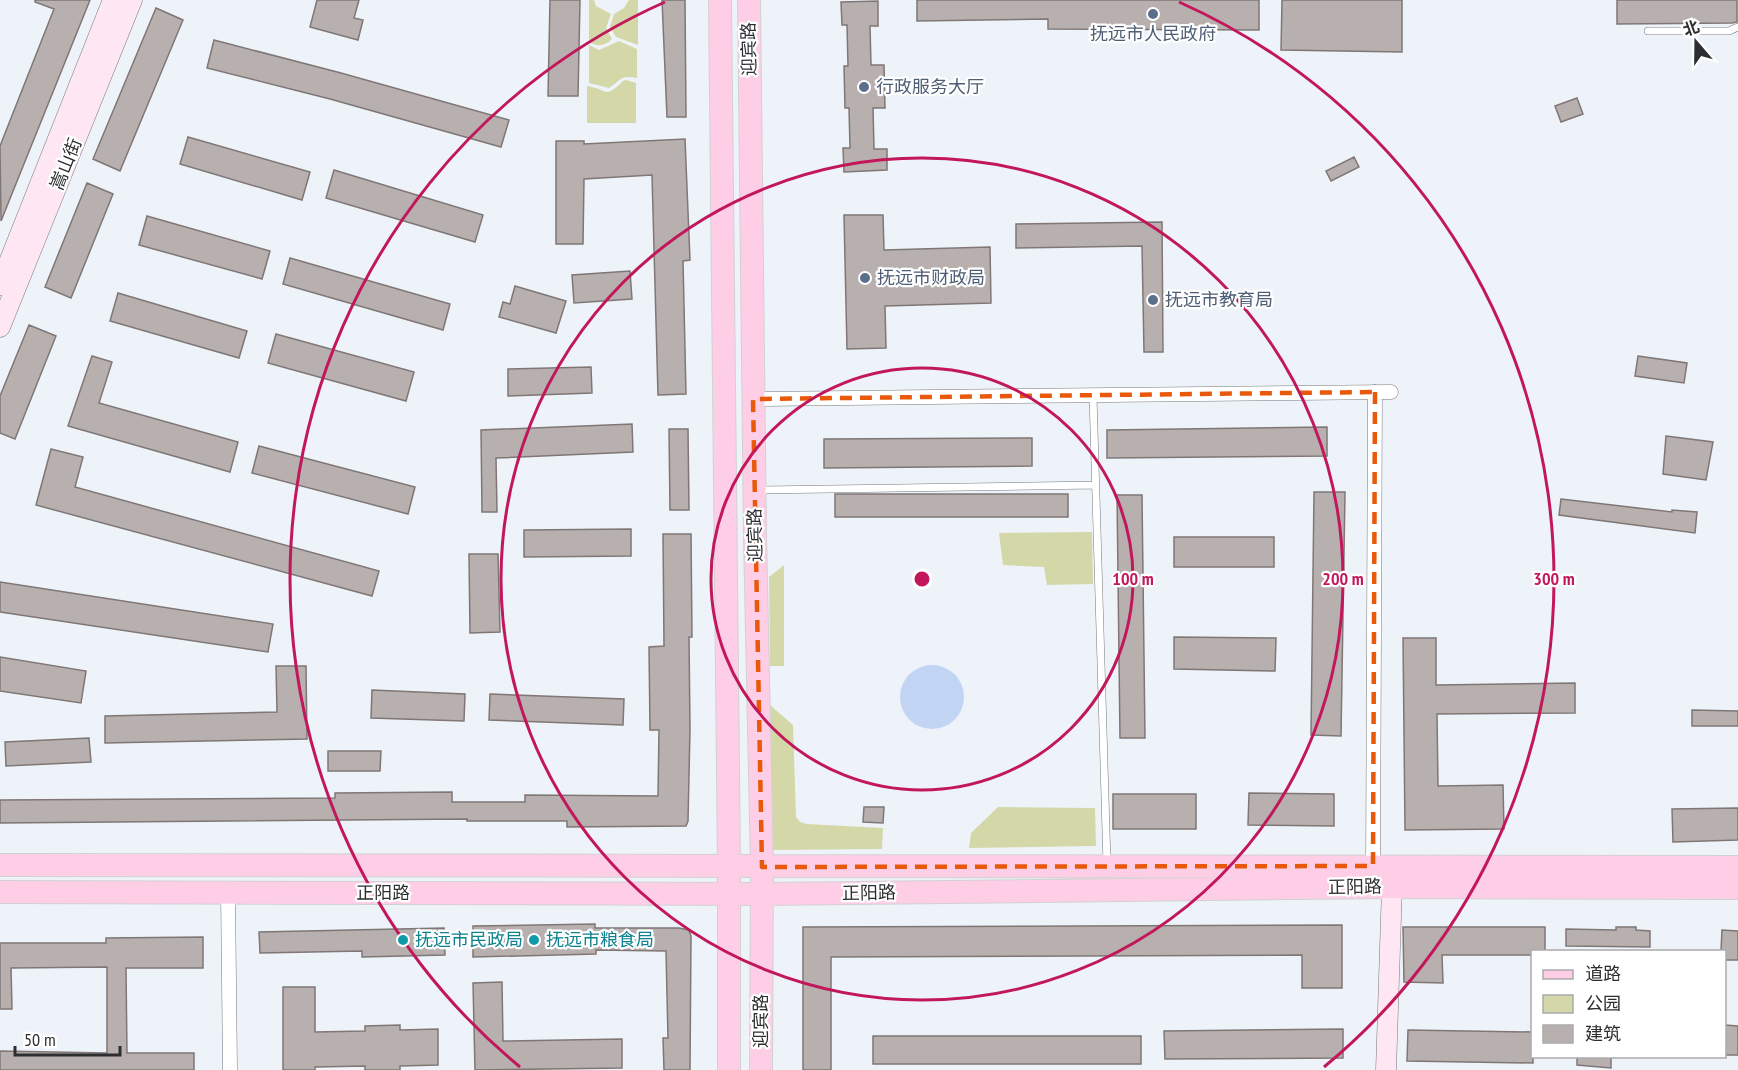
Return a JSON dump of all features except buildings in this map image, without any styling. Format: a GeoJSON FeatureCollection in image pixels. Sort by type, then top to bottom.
{"type":"FeatureCollection","features":[{"type":"Feature","properties":{"kind":"main road","name":"嵩山街"},"geometry":{"type":"LineString","coordinates":[[0,285],[113,0]]}},
{"type":"Feature","properties":{"kind":"main road","name":"嵩山街"},"geometry":{"type":"LineString","coordinates":[[0,327],[132,0]]}},
{"type":"Feature","properties":{"kind":"main road","name":"迎宾路"},"geometry":{"type":"LineString","coordinates":[[720,0],[729,1070]]}},
{"type":"Feature","properties":{"kind":"main road","name":"迎宾路"},"geometry":{"type":"LineString","coordinates":[[749,0],[754,490],[762,867],[761,1070]]}},
{"type":"Feature","properties":{"kind":"main road","name":"正阳路"},"geometry":{"type":"LineString","coordinates":[[0,865],[1107,867],[1380,880],[1738,888]]}},
{"type":"Feature","properties":{"kind":"main road","name":"正阳路"},"geometry":{"type":"LineString","coordinates":[[0,892],[761,894],[1380,880],[1738,867]]}},
{"type":"Feature","properties":{"kind":"main road"},"geometry":{"type":"LineString","coordinates":[[1380,880],[1386,1070]]}},
{"type":"Feature","properties":{"kind":"street"},"geometry":{"type":"LineString","coordinates":[[1375,392],[1380,880]]}},
{"type":"Feature","properties":{"kind":"street"},"geometry":{"type":"LineString","coordinates":[[753,399],[1391,392]]}},
{"type":"Feature","properties":{"kind":"street"},"geometry":{"type":"LineString","coordinates":[[228,893],[230,1070]]}},
{"type":"Feature","properties":{"kind":"lane"},"geometry":{"type":"LineString","coordinates":[[1648,31],[1729,32],[1738,27]]}},
{"type":"Feature","properties":{"kind":"lane"},"geometry":{"type":"LineString","coordinates":[[1093,396],[1107,867]]}},
{"type":"Feature","properties":{"kind":"lane"},"geometry":{"type":"LineString","coordinates":[[754,490],[1096,486]]}},
{"type":"Feature","properties":{"kind":"highlighted area"},"geometry":{"type":"Polygon","coordinates":[[[1375,392],[1373,866],[762,867],[753,399],[1375,392]]]}},
{"type":"Feature","properties":{"kind":"green space"},"geometry":{"type":"Polygon","coordinates":[[[589,0],[594,0],[596,6],[611,14],[606,28],[612,39],[601,45],[589,42],[589,0]]]}},
{"type":"Feature","properties":{"kind":"green space"},"geometry":{"type":"Polygon","coordinates":[[[629,0],[638,0],[638,45],[616,37],[610,27],[614,14],[624,8],[629,0]]]}},
{"type":"Feature","properties":{"kind":"green space"},"geometry":{"type":"Polygon","coordinates":[[[619,41],[637,49],[637,78],[621,79],[609,88],[589,83],[589,45],[599,50],[619,41]]]}},
{"type":"Feature","properties":{"kind":"green space"},"geometry":{"type":"Polygon","coordinates":[[[626,80],[636,83],[636,123],[587,123],[587,86],[609,92],[626,80]]]}},
{"type":"Feature","properties":{"kind":"green space"},"geometry":{"type":"Polygon","coordinates":[[[1092,532],[1093,584],[1047,585],[1044,567],[1003,565],[999,533],[1092,532]]]}},
{"type":"Feature","properties":{"kind":"green space"},"geometry":{"type":"Polygon","coordinates":[[[784,565],[784,666],[770,666],[769,577],[784,565]]]}},
{"type":"Feature","properties":{"kind":"green space"},"geometry":{"type":"Polygon","coordinates":[[[770,705],[793,725],[796,817],[800,822],[807,824],[883,828],[882,849],[772,850],[770,705]]]}},
{"type":"Feature","properties":{"kind":"green space"},"geometry":{"type":"Polygon","coordinates":[[[998,807],[1095,808],[1096,846],[969,848],[971,833],[998,807]]]}},
{"type":"Feature","properties":{"kind":"water"},"geometry":{"type":"Polygon","coordinates":[[[932,665],[944,667],[955,674],[962,685],[964,697],[962,709],[955,720],[944,727],[932,729],[920,727],[909,720],[902,709],[900,697],[902,685],[909,674],[920,667],[932,665]]]}},
{"type":"Feature","properties":{"kind":"place","name":"抚远市人民政府"},"geometry":{"type":"Point","coordinates":[1153,14]}},
{"type":"Feature","properties":{"kind":"place","name":"行政服务大厅"},"geometry":{"type":"Point","coordinates":[864,87]}},
{"type":"Feature","properties":{"kind":"place","name":"抚远市财政局"},"geometry":{"type":"Point","coordinates":[865,278]}},
{"type":"Feature","properties":{"kind":"place","name":"抚远市教育局"},"geometry":{"type":"Point","coordinates":[1153,300]}},
{"type":"Feature","properties":{"kind":"place","name":"抚远市民政局"},"geometry":{"type":"Point","coordinates":[403,940]}},
{"type":"Feature","properties":{"kind":"place","name":"抚远市粮食局"},"geometry":{"type":"Point","coordinates":[534,940]}}]}
